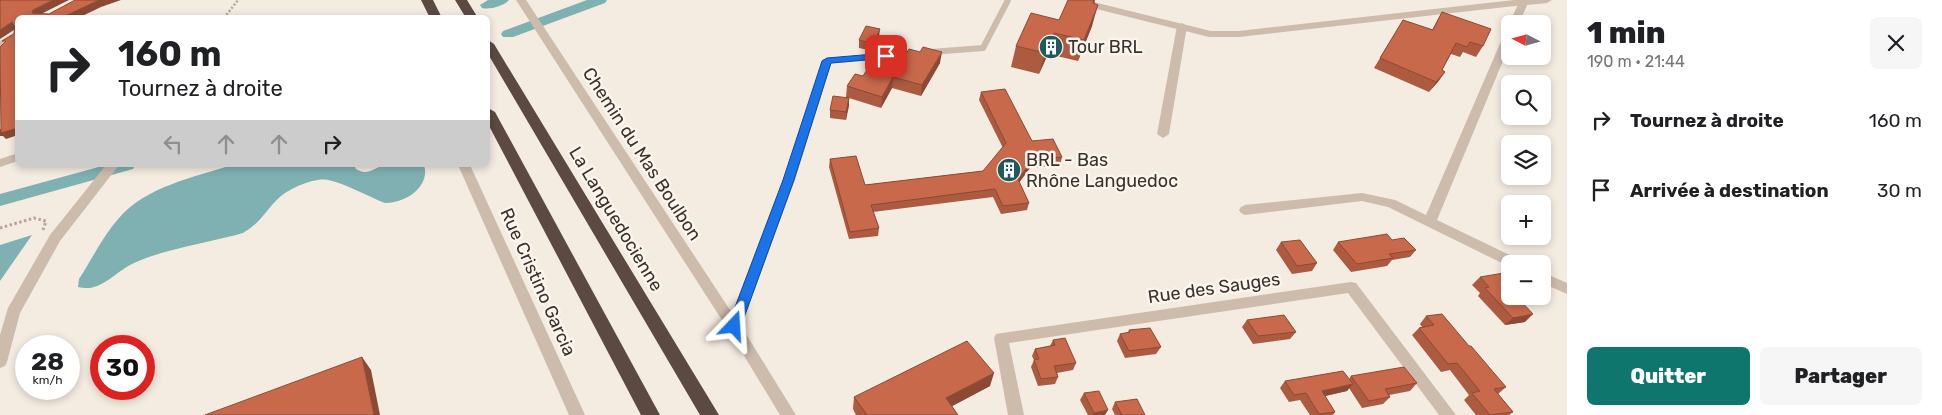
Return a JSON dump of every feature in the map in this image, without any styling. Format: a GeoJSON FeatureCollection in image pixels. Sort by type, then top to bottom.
{"type":"FeatureCollection","features":[{"type":"Feature","properties":{"kind":"highway"},"geometry":{"type":"LineString","coordinates":[[427,0],[434,15]]}},
{"type":"Feature","properties":{"kind":"highway"},"geometry":{"type":"LineString","coordinates":[[461,0],[470,15]]}},
{"type":"Feature","properties":{"kind":"highway","name":"La Languedocienne"},"geometry":{"type":"LineString","coordinates":[[490,47],[710,415]]}},
{"type":"Feature","properties":{"kind":"highway"},"geometry":{"type":"LineString","coordinates":[[490,116],[651,415]]}},
{"type":"Feature","properties":{"kind":"street","name":"Chemin du Mas Boulbon"},"geometry":{"type":"LineString","coordinates":[[521,0],[734,326],[788,415]]}},
{"type":"Feature","properties":{"kind":"street"},"geometry":{"type":"LineString","coordinates":[[1518,15],[1523,2],[1547,0]]}},
{"type":"Feature","properties":{"kind":"street"},"geometry":{"type":"LineString","coordinates":[[1163,134],[1182,26]]}},
{"type":"Feature","properties":{"kind":"street"},"geometry":{"type":"LineString","coordinates":[[0,46],[15,35]]}},
{"type":"Feature","properties":{"kind":"street"},"geometry":{"type":"LineString","coordinates":[[1429,223],[1501,53]]}},
{"type":"Feature","properties":{"kind":"street"},"geometry":{"type":"LineString","coordinates":[[734,326],[788,180],[827,61]]}},
{"type":"Feature","properties":{"kind":"street"},"geometry":{"type":"LineString","coordinates":[[0,163],[15,158]]}},
{"type":"Feature","properties":{"kind":"street"},"geometry":{"type":"LineString","coordinates":[[0,362],[13,312],[55,238],[111,167]]}},
{"type":"Feature","properties":{"kind":"street","name":"Rue Cristino Garcia"},"geometry":{"type":"LineString","coordinates":[[465,167],[577,415]]}},
{"type":"Feature","properties":{"kind":"street"},"geometry":{"type":"LineString","coordinates":[[1245,210],[1362,197],[1391,203],[1501,257]]}},
{"type":"Feature","properties":{"kind":"street"},"geometry":{"type":"LineString","coordinates":[[1551,281],[1567,289]]}},
{"type":"Feature","properties":{"kind":"street","name":"Rue des Sauges"},"geometry":{"type":"LineString","coordinates":[[1016,415],[1001,338],[1351,287],[1448,415]]}},
{"type":"Feature","properties":{"kind":"lane"},"geometry":{"type":"LineString","coordinates":[[924,53],[983,48],[1008,0]]}},
{"type":"Feature","properties":{"kind":"lane"},"geometry":{"type":"LineString","coordinates":[[1073,0],[1210,34],[1239,34],[1523,2]]}},
{"type":"Feature","properties":{"kind":"lane"},"geometry":{"type":"LineString","coordinates":[[827,61],[915,54]]}},
{"type":"Feature","properties":{"kind":"path"},"geometry":{"type":"LineString","coordinates":[[226,15],[238,0]]}},
{"type":"Feature","properties":{"kind":"path"},"geometry":{"type":"LineString","coordinates":[[0,228],[34,218],[46,221],[43,230],[46,233]]}},
{"type":"Feature","properties":{"kind":"water"},"geometry":{"type":"Polygon","coordinates":[[[225,167],[355,167],[361,171],[368,172],[380,167],[424,167],[425,173],[424,180],[414,193],[392,203],[385,203],[350,187],[328,180],[323,179],[310,182],[281,196],[255,224],[243,233],[143,259],[125,268],[100,285],[86,288],[78,287],[79,279],[103,240],[113,225],[130,207],[171,184],[225,167]]]}},
{"type":"Feature","properties":{"kind":"water"},"geometry":{"type":"Polygon","coordinates":[[[32,235],[0,281],[0,245],[32,235]]]}},
{"type":"Feature","properties":{"kind":"building"},"geometry":{"type":"Polygon","coordinates":[[[0,0],[53,0],[33,10],[32,13],[49,14],[75,0],[99,0],[67,15],[15,15],[15,24],[12,22],[0,30],[0,0]]]}},
{"type":"Feature","properties":{"kind":"building"},"geometry":{"type":"Polygon","coordinates":[[[1068,0],[1094,0],[1093,3],[1098,5],[1084,40],[1054,33],[1045,53],[1016,46],[1031,13],[1059,20],[1068,0]]]}},
{"type":"Feature","properties":{"kind":"building"},"geometry":{"type":"Polygon","coordinates":[[[1442,12],[1491,29],[1483,46],[1470,42],[1467,47],[1456,43],[1442,70],[1445,72],[1436,82],[1380,58],[1403,20],[1433,30],[1442,12]]]}},
{"type":"Feature","properties":{"kind":"building"},"geometry":{"type":"Polygon","coordinates":[[[15,24],[15,129],[1,133],[0,47],[6,41],[2,41],[14,34],[15,24]]]}},
{"type":"Feature","properties":{"kind":"building"},"geometry":{"type":"Polygon","coordinates":[[[866,26],[880,29],[873,44],[859,40],[866,26]]]}},
{"type":"Feature","properties":{"kind":"building"},"geometry":{"type":"Polygon","coordinates":[[[923,47],[942,52],[922,85],[893,77],[882,97],[847,86],[855,74],[863,76],[878,53],[896,58],[900,53],[906,54],[909,49],[920,52],[923,47]]]}},
{"type":"Feature","properties":{"kind":"building","name":"BRL - Bas Rhône Languedoc"},"geometry":{"type":"Polygon","coordinates":[[[1005,89],[1032,141],[1053,139],[1062,157],[1033,160],[1018,179],[1029,203],[1003,206],[995,189],[871,205],[879,228],[850,232],[830,159],[856,156],[865,185],[983,171],[1006,143],[981,92],[1005,89]]]}},
{"type":"Feature","properties":{"kind":"building"},"geometry":{"type":"Polygon","coordinates":[[[833,96],[849,98],[846,112],[830,110],[833,96]]]}},
{"type":"Feature","properties":{"kind":"building"},"geometry":{"type":"Polygon","coordinates":[[[1387,234],[1392,240],[1404,238],[1416,250],[1389,254],[1393,258],[1357,264],[1338,242],[1387,234]]]}},
{"type":"Feature","properties":{"kind":"building"},"geometry":{"type":"Polygon","coordinates":[[[1300,240],[1317,263],[1297,266],[1281,242],[1300,240]]]}},
{"type":"Feature","properties":{"kind":"building"},"geometry":{"type":"Polygon","coordinates":[[[1501,274],[1501,305],[1524,305],[1533,314],[1513,318],[1485,288],[1489,287],[1480,277],[1501,274]]]}},
{"type":"Feature","properties":{"kind":"building"},"geometry":{"type":"Polygon","coordinates":[[[1442,314],[1506,387],[1494,389],[1513,412],[1490,415],[1472,393],[1480,391],[1457,363],[1448,364],[1419,328],[1434,325],[1426,316],[1442,314]]]}},
{"type":"Feature","properties":{"kind":"building"},"geometry":{"type":"Polygon","coordinates":[[[1284,315],[1296,332],[1258,336],[1247,320],[1284,315]]]}},
{"type":"Feature","properties":{"kind":"building"},"geometry":{"type":"Polygon","coordinates":[[[1150,328],[1161,347],[1129,351],[1120,334],[1130,332],[1129,330],[1150,328]]]}},
{"type":"Feature","properties":{"kind":"building"},"geometry":{"type":"Polygon","coordinates":[[[1065,338],[1076,363],[1054,366],[1058,377],[1041,379],[1034,360],[1039,359],[1035,349],[1055,345],[1053,340],[1065,338]]]}},
{"type":"Feature","properties":{"kind":"building"},"geometry":{"type":"Polygon","coordinates":[[[967,341],[994,373],[946,398],[958,415],[867,415],[854,397],[967,341]]]}},
{"type":"Feature","properties":{"kind":"building"},"geometry":{"type":"Polygon","coordinates":[[[362,357],[374,415],[205,415],[362,357]]]}},
{"type":"Feature","properties":{"kind":"building"},"geometry":{"type":"Polygon","coordinates":[[[1404,367],[1417,383],[1385,389],[1390,397],[1369,401],[1351,376],[1404,367]]]}},
{"type":"Feature","properties":{"kind":"building"},"geometry":{"type":"Polygon","coordinates":[[[1343,371],[1353,384],[1322,391],[1335,412],[1319,414],[1306,393],[1294,395],[1285,381],[1343,371]]]}},
{"type":"Feature","properties":{"kind":"building"},"geometry":{"type":"Polygon","coordinates":[[[1099,391],[1108,410],[1094,413],[1084,393],[1099,391]]]}},
{"type":"Feature","properties":{"kind":"building"},"geometry":{"type":"Polygon","coordinates":[[[1137,399],[1145,415],[1122,415],[1115,402],[1137,399]]]}},
{"type":"Feature","properties":{"kind":"waterway"},"geometry":{"type":"LineString","coordinates":[[487,5],[502,0]]}},
{"type":"Feature","properties":{"kind":"waterway"},"geometry":{"type":"LineString","coordinates":[[508,34],[600,0]]}},
{"type":"Feature","properties":{"kind":"waterway"},"geometry":{"type":"LineString","coordinates":[[0,200],[120,167]]}},
{"type":"Feature","properties":{"kind":"place","name":"Tour BRL"},"geometry":{"type":"Point","coordinates":[1051,47]}},
{"type":"Feature","properties":{"kind":"place","name":"BRL - Bas Rhône Languedoc"},"geometry":{"type":"Point","coordinates":[1009,170]}},
{"type":"Feature","properties":{"kind":"route"},"geometry":{"type":"LineString","coordinates":[[734,326],[788,180],[827,61],[886,56]]}}]}
